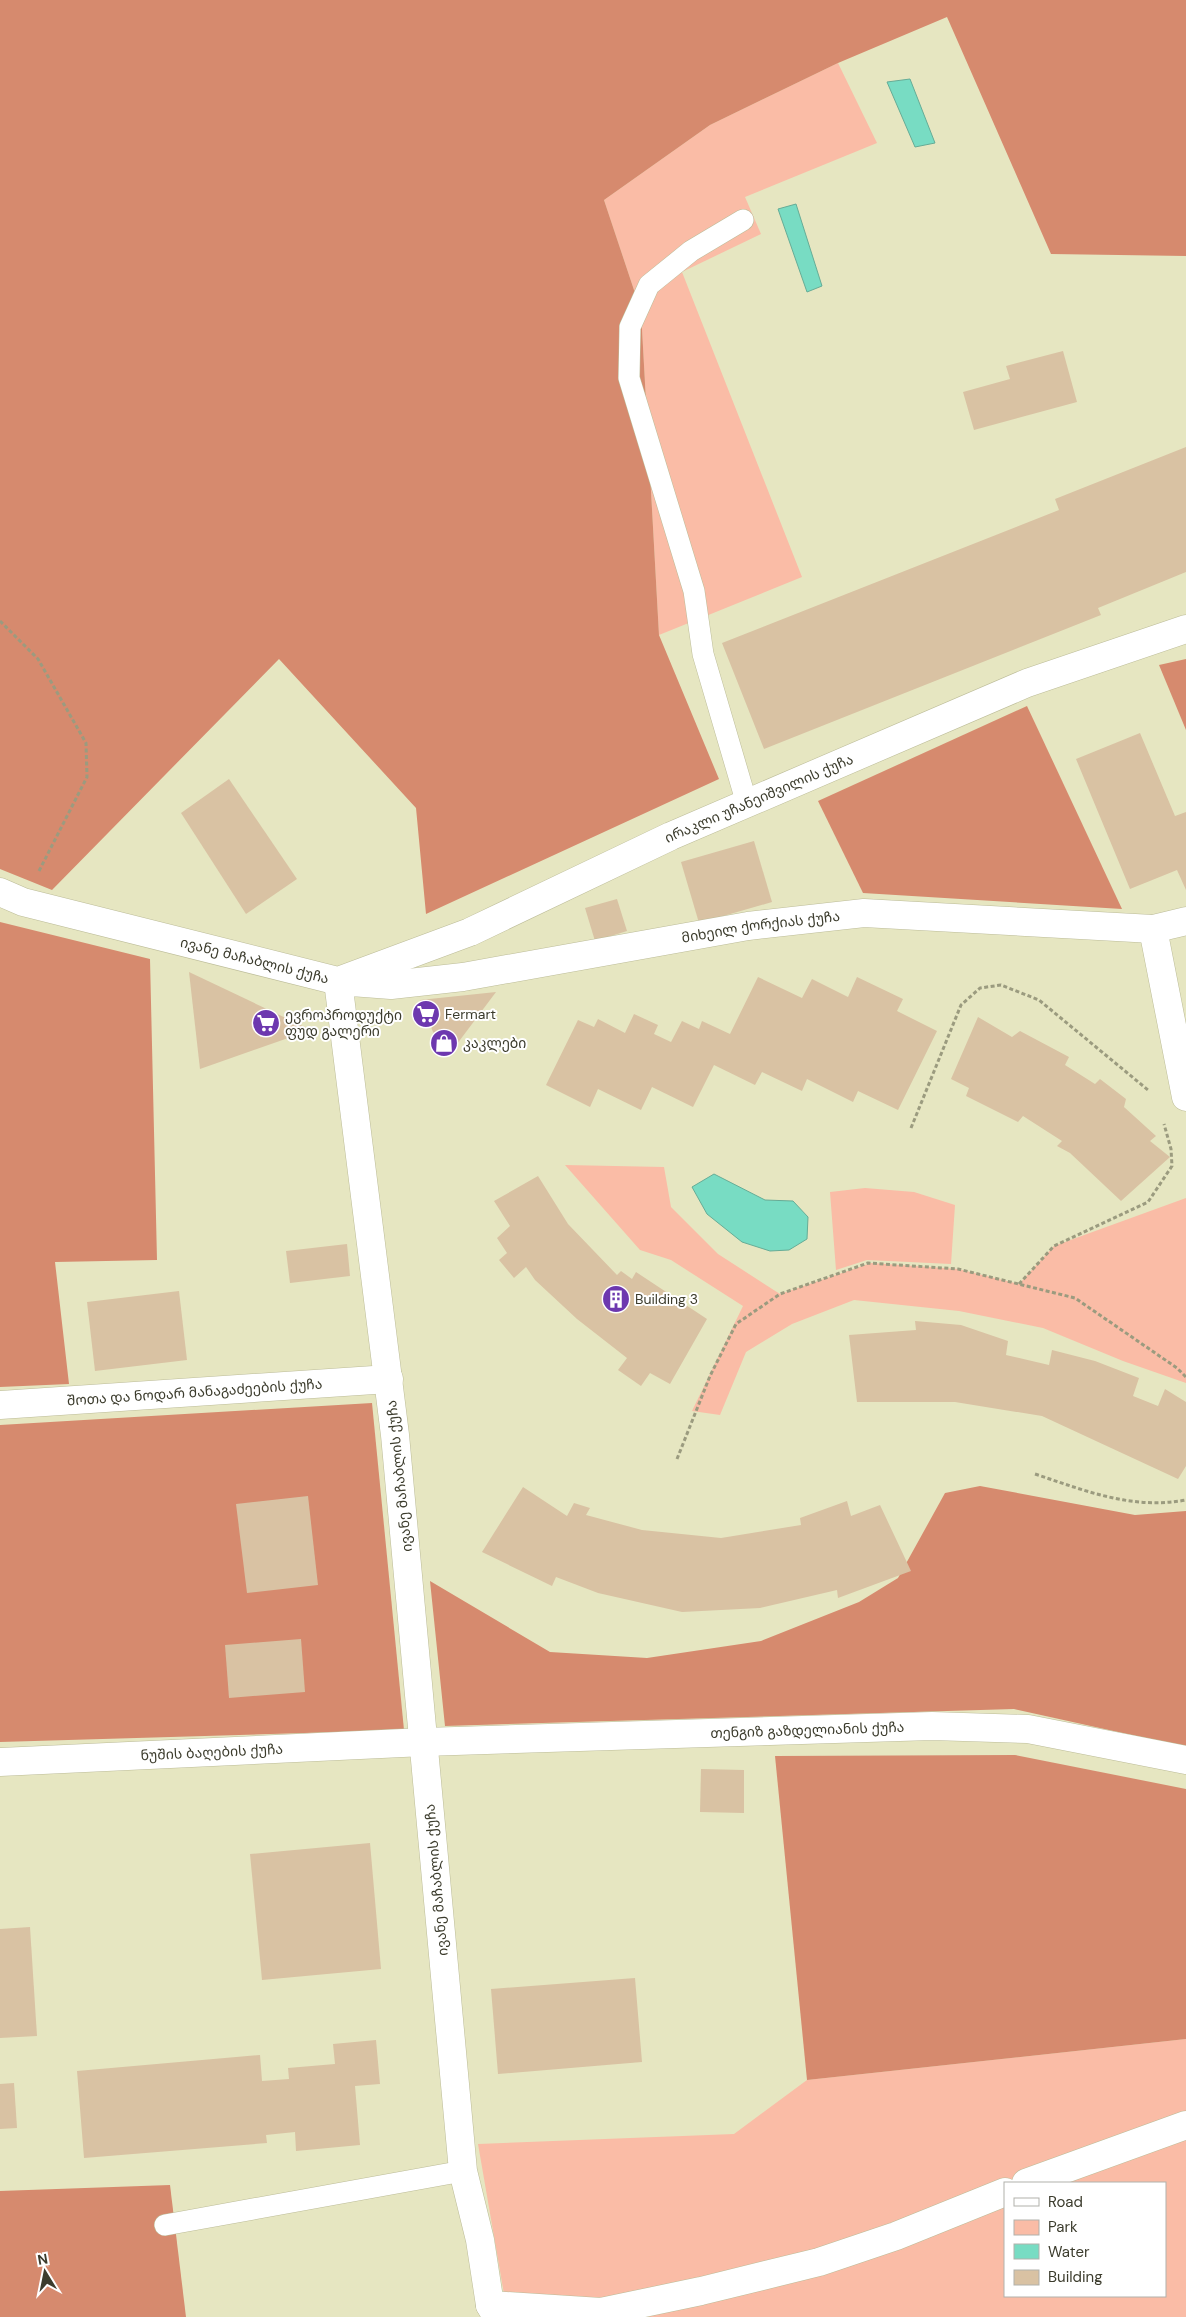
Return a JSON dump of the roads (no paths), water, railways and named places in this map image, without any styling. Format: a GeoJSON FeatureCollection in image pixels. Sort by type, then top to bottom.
{"type":"FeatureCollection","features":[{"type":"Feature","properties":{"kind":"street","name":"ირაკლი უჩანეიშვილის ქუჩა"},"geometry":{"type":"LineString","coordinates":[[338,981],[470,932],[671,836],[1026,683],[1186,630]]}},
{"type":"Feature","properties":{"kind":"street","name":"ივანე მაჩაბლის ქუჩა"},"geometry":{"type":"LineString","coordinates":[[11,897],[338,981],[389,1379],[463,2171],[480,2240],[493,2311]]}},
{"type":"Feature","properties":{"kind":"street","name":"მიხეილ ქორქიას ქუჩა"},"geometry":{"type":"LineString","coordinates":[[338,981],[391,985],[463,977],[748,926],[864,913],[1153,929],[1186,921]]}},
{"type":"Feature","properties":{"kind":"street"},"geometry":{"type":"LineString","coordinates":[[1153,929],[1186,1097]]}},
{"type":"Feature","properties":{"kind":"street","name":"შოთა და ნოდარ მანაგაძეების ქუჩა"},"geometry":{"type":"LineString","coordinates":[[0,1405],[389,1379]]}},
{"type":"Feature","properties":{"kind":"street","name":"თენგიზ გაზდელიანის ქუჩა"},"geometry":{"type":"LineString","coordinates":[[424,1742],[932,1726],[1028,1729],[1186,1760]]}},
{"type":"Feature","properties":{"kind":"street","name":"ნუშის ბაღების ქუჩა"},"geometry":{"type":"LineString","coordinates":[[0,1762],[424,1742]]}},
{"type":"Feature","properties":{"kind":"street"},"geometry":{"type":"LineString","coordinates":[[1029,2182],[1186,2125]]}},
{"type":"Feature","properties":{"kind":"street"},"geometry":{"type":"LineString","coordinates":[[493,2311],[601,2312],[701,2290],[818,2262],[896,2236],[1004,2192]]}},
{"type":"Feature","properties":{"kind":"lane"},"geometry":{"type":"LineString","coordinates":[[743,220],[691,251],[649,285],[630,327],[629,378],[694,591],[703,654],[747,804]]}},
{"type":"Feature","properties":{"kind":"lane"},"geometry":{"type":"LineString","coordinates":[[166,2225],[463,2171]]}},
{"type":"Feature","properties":{"kind":"water"},"geometry":{"type":"Polygon","coordinates":[[[910,79],[935,143],[915,147],[887,82],[910,79]]]}},
{"type":"Feature","properties":{"kind":"water"},"geometry":{"type":"Polygon","coordinates":[[[796,204],[822,286],[807,292],[778,209],[796,204]]]}},
{"type":"Feature","properties":{"kind":"water"},"geometry":{"type":"Polygon","coordinates":[[[714,1174],[765,1200],[793,1201],[808,1217],[807,1239],[789,1250],[770,1251],[742,1242],[707,1214],[692,1187],[714,1174]]]}},
{"type":"Feature","properties":{"kind":"place","name":"Fermart"},"geometry":{"type":"Point","coordinates":[426,1014]}},
{"type":"Feature","properties":{"kind":"place","name":"ევროპროდუქტი ფუდ გალერი"},"geometry":{"type":"Point","coordinates":[266,1023]}},
{"type":"Feature","properties":{"kind":"place","name":"კაკლები"},"geometry":{"type":"Point","coordinates":[444,1043]}},
{"type":"Feature","properties":{"kind":"place","name":"Building 3"},"geometry":{"type":"Point","coordinates":[616,1299]}}]}
